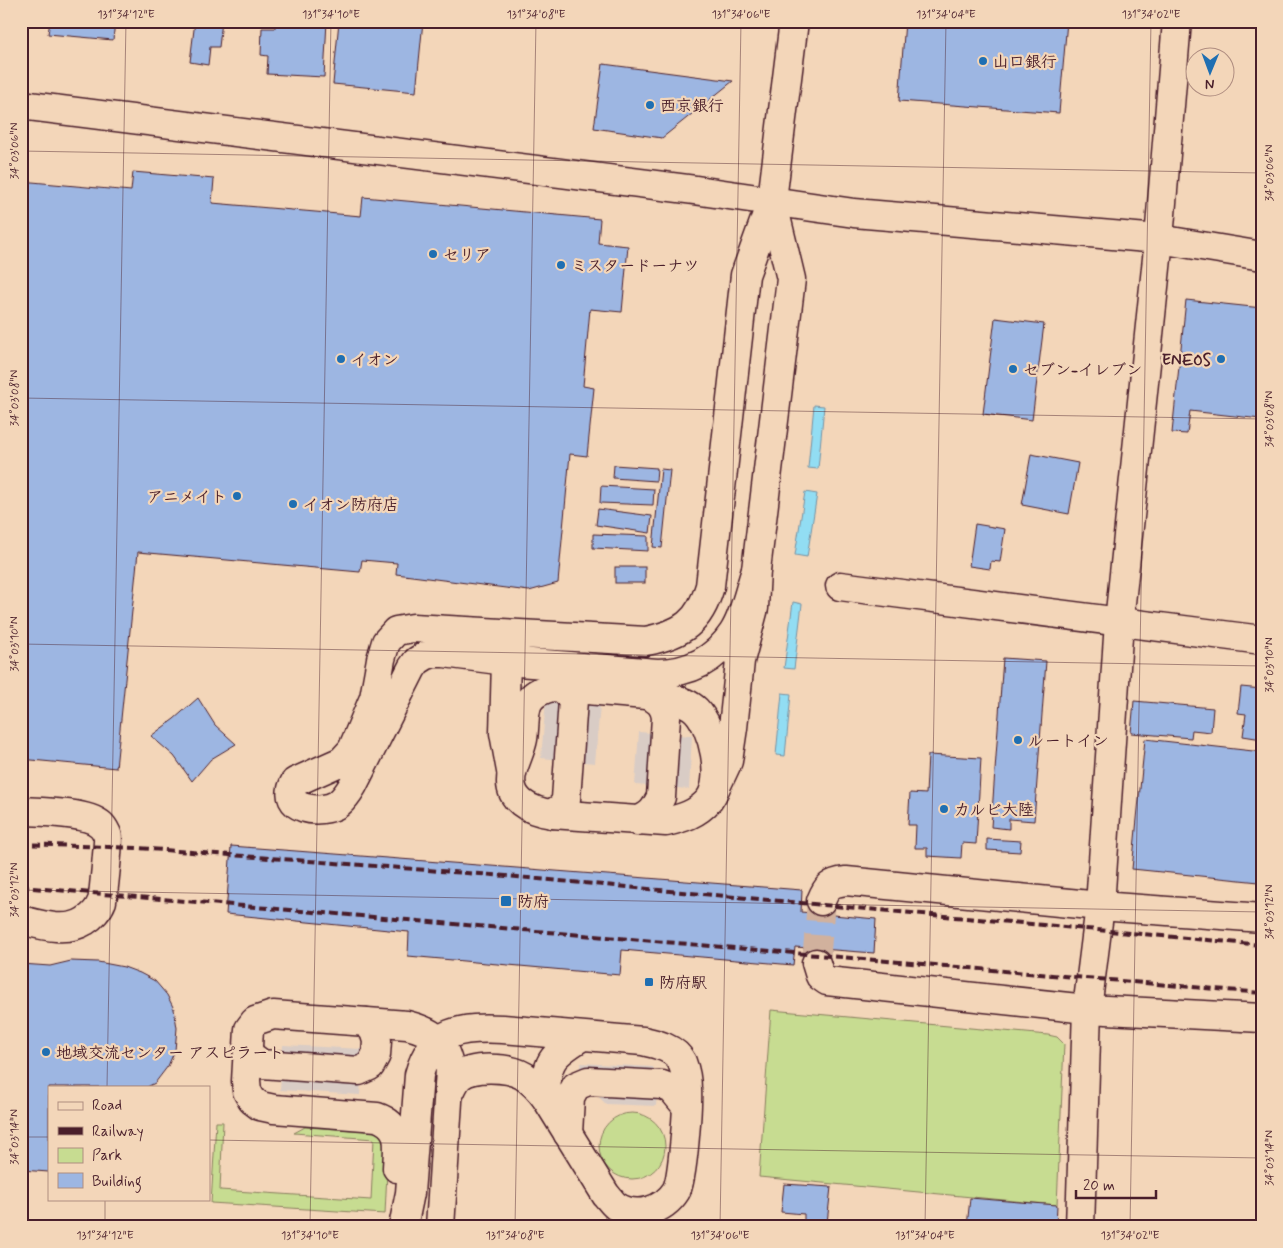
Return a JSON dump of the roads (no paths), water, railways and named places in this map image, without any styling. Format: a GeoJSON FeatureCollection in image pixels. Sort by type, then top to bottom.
{"type":"FeatureCollection","features":[{"type":"Feature","properties":{"kind":"street"},"geometry":{"type":"LineString","coordinates":[[756,570],[744,609],[734,632],[705,661],[689,669],[673,673],[658,673],[506,661],[444,653],[424,656],[417,661],[403,683],[353,786],[346,796],[333,806],[318,809],[303,808],[296,804],[293,798],[292,787],[295,782],[342,761],[352,750],[374,698],[383,650],[386,642],[396,631],[413,628],[646,641],[664,638],[679,631],[699,614],[706,602],[710,586],[745,275],[772,200],[794,21]]}},
{"type":"Feature","properties":{"kind":"street"},"geometry":{"type":"LineString","coordinates":[[1080,1227],[1087,1009],[1100,906],[1119,622],[1159,239],[1177,21]]}},
{"type":"Feature","properties":{"kind":"street"},"geometry":{"type":"LineString","coordinates":[[21,105],[772,200],[854,213],[1159,239],[1262,256]]}},
{"type":"Feature","properties":{"kind":"street"},"geometry":{"type":"LineString","coordinates":[[528,635],[518,641],[510,650],[506,661],[504,733],[513,788],[518,800],[527,808],[537,812],[666,822],[684,818],[696,812],[710,799],[728,760],[740,661],[754,608],[756,570],[790,279],[772,200]]}},
{"type":"Feature","properties":{"kind":"street"},"geometry":{"type":"LineString","coordinates":[[840,586],[1262,640]]}},
{"type":"Feature","properties":{"kind":"street"},"geometry":{"type":"LineString","coordinates":[[511,774],[523,740],[524,715],[527,704],[531,697],[541,690],[552,687],[648,695],[669,697],[684,702],[696,709],[706,722],[715,754],[714,791]]}},
{"type":"Feature","properties":{"kind":"street"},"geometry":{"type":"LineString","coordinates":[[552,814],[563,806],[566,799],[573,700],[564,688]]}},
{"type":"Feature","properties":{"kind":"street"},"geometry":{"type":"LineString","coordinates":[[637,821],[649,816],[656,808],[661,797],[666,717],[664,708],[656,698],[648,695]]}},
{"type":"Feature","properties":{"kind":"street"},"geometry":{"type":"LineString","coordinates":[[21,812],[52,813],[87,818],[101,824],[108,837],[103,901],[93,915],[83,922],[66,928],[43,926],[21,920]]}},
{"type":"Feature","properties":{"kind":"street"},"geometry":{"type":"LineString","coordinates":[[821,901],[826,889],[835,882],[846,881],[1100,906],[1262,918]]}},
{"type":"Feature","properties":{"kind":"street"},"geometry":{"type":"LineString","coordinates":[[816,963],[820,976],[827,981],[1087,1009],[1262,1018]]}},
{"type":"Feature","properties":{"kind":"street"},"geometry":{"type":"LineString","coordinates":[[403,1227],[396,1184],[398,1140],[395,1129],[387,1120],[377,1117],[274,1109],[260,1106],[252,1100],[247,1091],[246,1081],[249,1029],[255,1021],[273,1016],[407,1025],[425,1030],[439,1040],[447,1055],[450,1070],[440,1227]]}},
{"type":"Feature","properties":{"kind":"street"},"geometry":{"type":"LineString","coordinates":[[248,1049],[251,1056],[262,1064],[359,1071],[370,1066],[376,1055],[377,1041],[374,1030],[366,1022]]}},
{"type":"Feature","properties":{"kind":"street"},"geometry":{"type":"LineString","coordinates":[[403,1227],[410,1193],[419,1075],[423,1060],[429,1050],[439,1040],[461,1030],[481,1028],[643,1041],[661,1044],[672,1052],[681,1061],[687,1090],[681,1175],[677,1190],[660,1207],[648,1212],[633,1212],[617,1206],[606,1195],[546,1098],[523,1075],[500,1070],[479,1069],[467,1071],[458,1078],[449,1094]]}},
{"type":"Feature","properties":{"kind":"street"},"geometry":{"type":"LineString","coordinates":[[546,1098],[546,1076],[551,1062],[560,1050],[581,1037]]}},
{"type":"Feature","properties":{"kind":"street"},"geometry":{"type":"LineString","coordinates":[[568,1134],[570,1097],[576,1086],[588,1081],[662,1085],[672,1089],[686,1106]]}},
{"type":"Feature","properties":{"kind":"water"},"geometry":{"type":"Polygon","coordinates":[[[814,405],[824,406],[818,469],[808,468],[814,405]]]}},
{"type":"Feature","properties":{"kind":"water"},"geometry":{"type":"Polygon","coordinates":[[[805,492],[817,494],[807,557],[795,555],[805,492]]]}},
{"type":"Feature","properties":{"kind":"water"},"geometry":{"type":"Polygon","coordinates":[[[793,602],[802,604],[794,669],[784,668],[793,602]]]}},
{"type":"Feature","properties":{"kind":"water"},"geometry":{"type":"Polygon","coordinates":[[[782,693],[791,694],[785,756],[776,755],[782,693]]]}},
{"type":"Feature","properties":{"kind":"tunnel"},"geometry":{"type":"LineString","coordinates":[[816,963],[821,901]]}},
{"type":"Feature","properties":{"kind":"railway"},"geometry":{"type":"LineString","coordinates":[[21,844],[138,848],[506,876],[1262,945]]}},
{"type":"Feature","properties":{"kind":"railway"},"geometry":{"type":"LineString","coordinates":[[21,887],[1262,993]]}},
{"type":"Feature","properties":{"kind":"place","name":"山口銀行"},"geometry":{"type":"Point","coordinates":[983,61]}},
{"type":"Feature","properties":{"kind":"place","name":"西京銀行"},"geometry":{"type":"Point","coordinates":[650,105]}},
{"type":"Feature","properties":{"kind":"place","name":"セリア"},"geometry":{"type":"Point","coordinates":[433,254]}},
{"type":"Feature","properties":{"kind":"place","name":"ミスタードーナツ"},"geometry":{"type":"Point","coordinates":[561,265]}},
{"type":"Feature","properties":{"kind":"place","name":"イオン"},"geometry":{"type":"Point","coordinates":[341,359]}},
{"type":"Feature","properties":{"kind":"place","name":"ENEOS"},"geometry":{"type":"Point","coordinates":[1221,359]}},
{"type":"Feature","properties":{"kind":"place","name":"セブン-イレブン"},"geometry":{"type":"Point","coordinates":[1013,369]}},
{"type":"Feature","properties":{"kind":"place","name":"アニメイト"},"geometry":{"type":"Point","coordinates":[237,496]}},
{"type":"Feature","properties":{"kind":"place","name":"イオン防府店"},"geometry":{"type":"Point","coordinates":[293,504]}},
{"type":"Feature","properties":{"kind":"place","name":"ルートイン"},"geometry":{"type":"Point","coordinates":[1018,740]}},
{"type":"Feature","properties":{"kind":"place","name":"カルビ大陸"},"geometry":{"type":"Point","coordinates":[944,809]}},
{"type":"Feature","properties":{"kind":"place","name":"防府"},"geometry":{"type":"Point","coordinates":[506,901]}},
{"type":"Feature","properties":{"kind":"place","name":"防府駅"},"geometry":{"type":"Point","coordinates":[649,982]}},
{"type":"Feature","properties":{"kind":"place","name":"地域交流センター アスピラート"},"geometry":{"type":"Point","coordinates":[46,1052]}}]}
